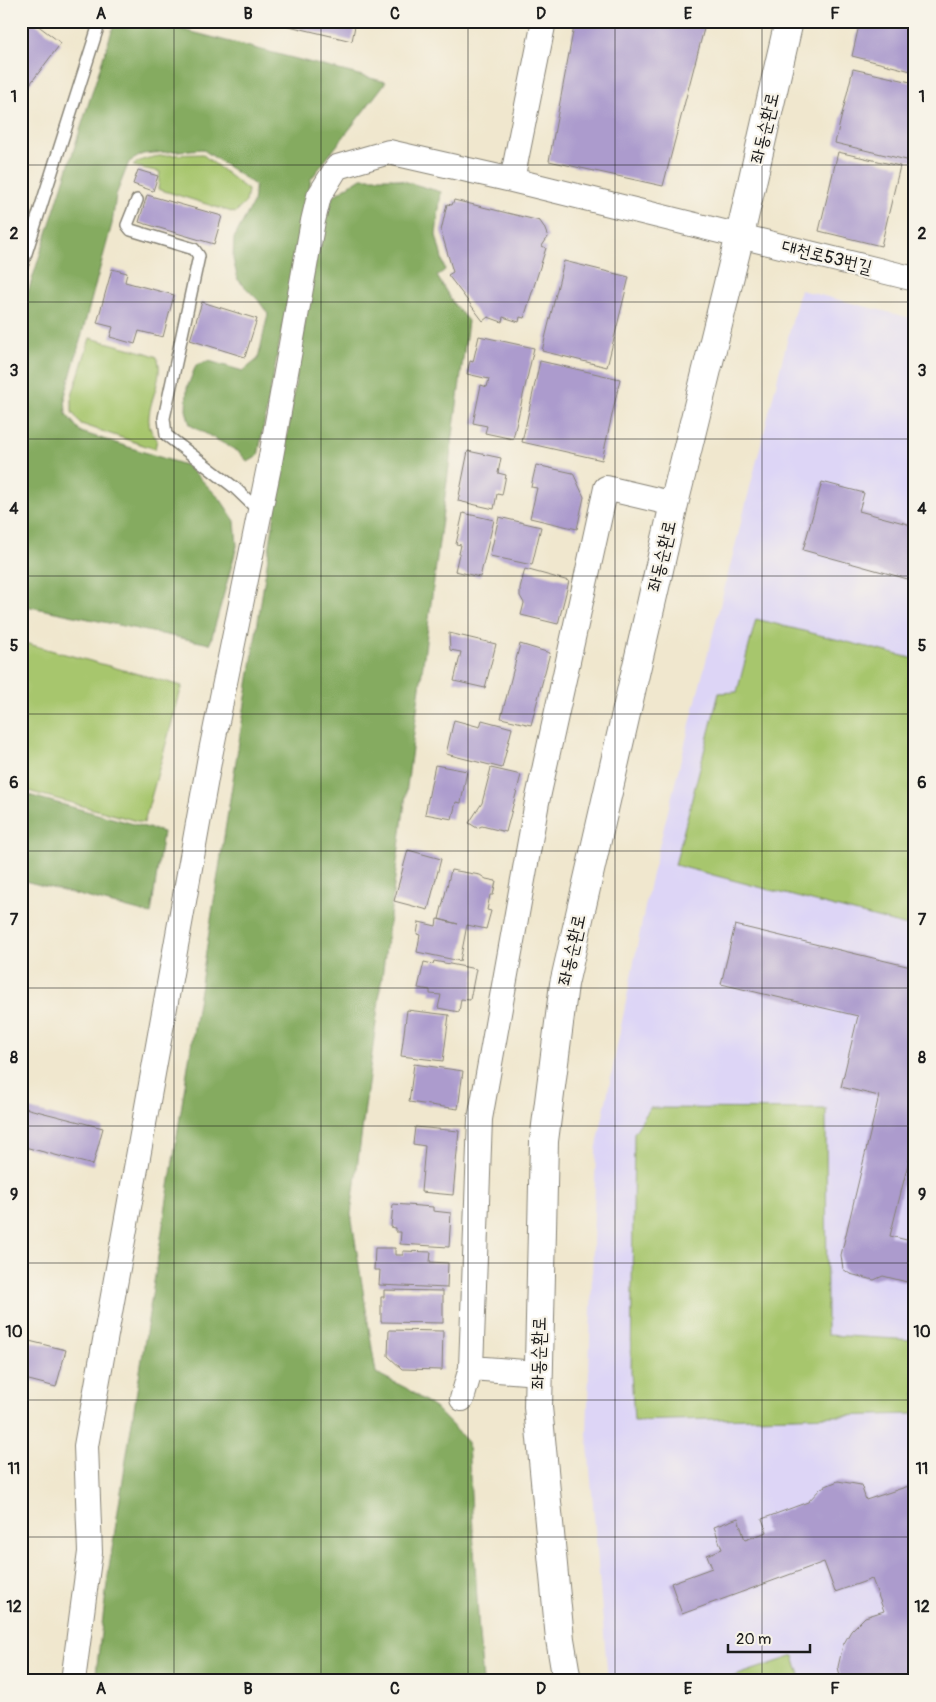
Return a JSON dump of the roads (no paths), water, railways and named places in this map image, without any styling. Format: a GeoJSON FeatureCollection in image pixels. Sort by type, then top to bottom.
{"type":"FeatureCollection","features":[{"type":"Feature","properties":{"kind":"street"},"geometry":{"type":"LineString","coordinates":[[512,180],[544,21]]}},
{"type":"Feature","properties":{"kind":"street","name":"좌동순환로"},"geometry":{"type":"LineString","coordinates":[[567,1681],[560,1639],[539,1417],[538,1373],[544,1141],[564,984],[674,504],[740,236],[789,21]]}},
{"type":"Feature","properties":{"kind":"street"},"geometry":{"type":"LineString","coordinates":[[73,1681],[90,1552],[86,1446],[211,751],[260,512],[319,196],[337,167],[389,152],[740,236]]}},
{"type":"Feature","properties":{"kind":"street","name":"대천로53번길"},"geometry":{"type":"LineString","coordinates":[[740,236],[915,279]]}},
{"type":"Feature","properties":{"kind":"street"},"geometry":{"type":"LineString","coordinates":[[462,1399],[471,1368],[480,1119],[537,802],[606,488],[674,504]]}},
{"type":"Feature","properties":{"kind":"street"},"geometry":{"type":"LineString","coordinates":[[471,1368],[538,1373]]}},
{"type":"Feature","properties":{"kind":"lane"},"geometry":{"type":"LineString","coordinates":[[21,269],[100,21]]}},
{"type":"Feature","properties":{"kind":"lane"},"geometry":{"type":"LineString","coordinates":[[137,200],[127,225],[131,230],[194,249],[199,256],[164,418],[166,435],[236,488],[260,512]]}}]}
